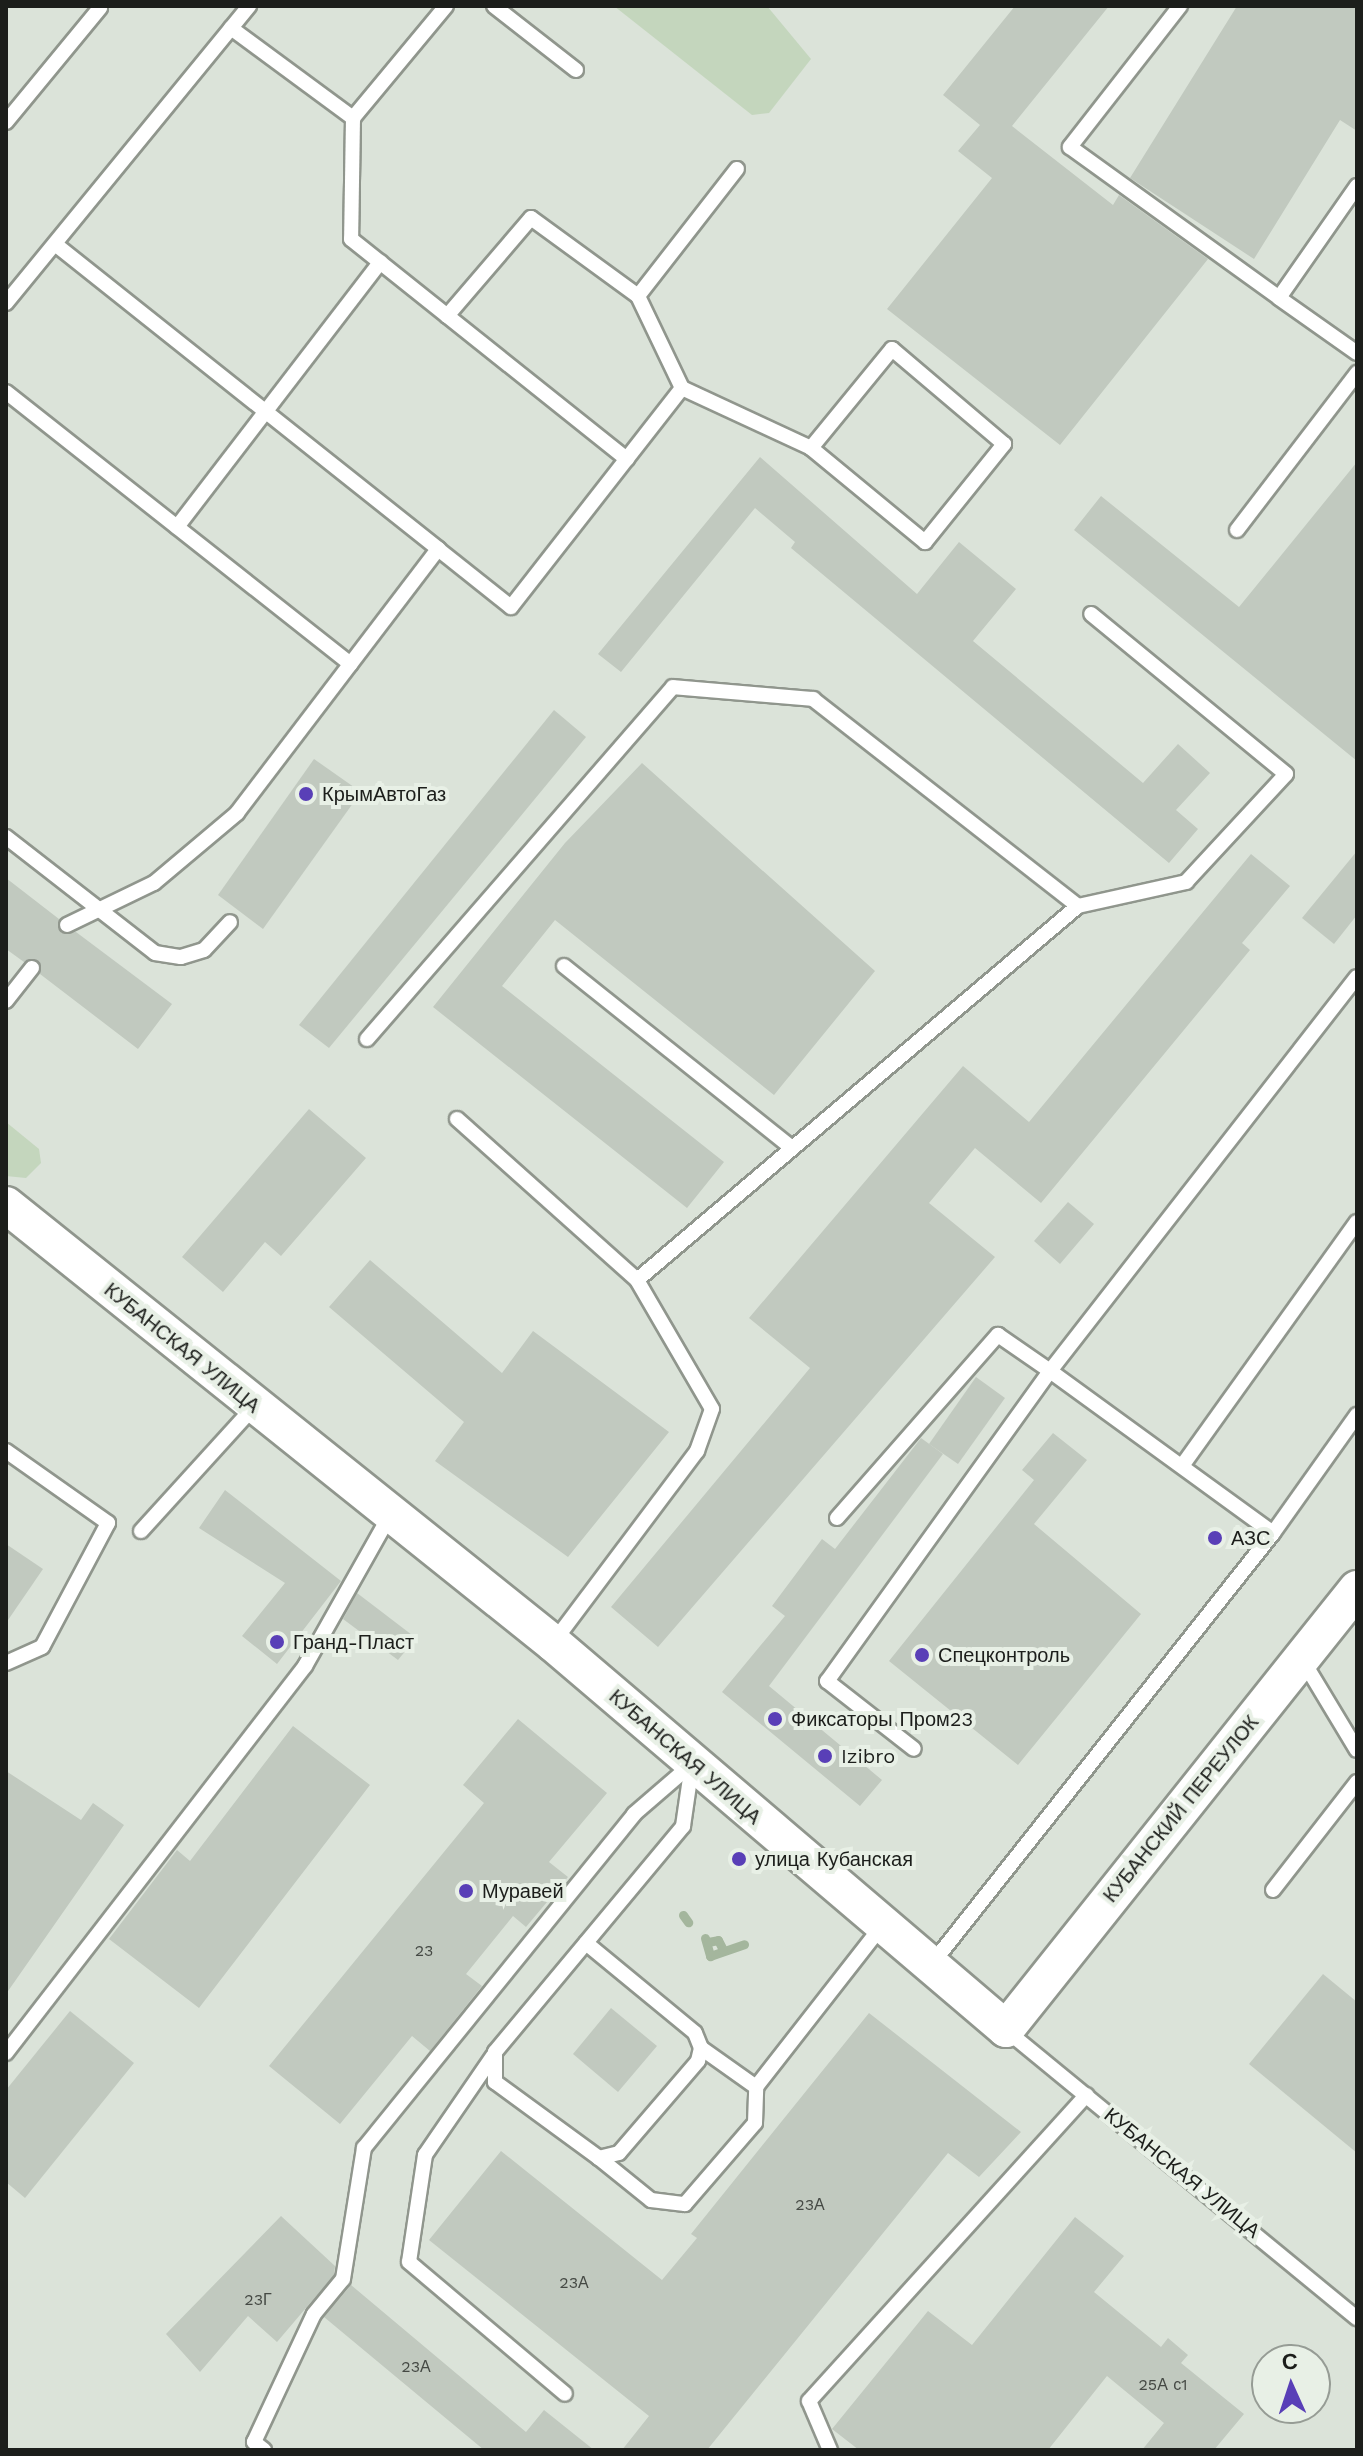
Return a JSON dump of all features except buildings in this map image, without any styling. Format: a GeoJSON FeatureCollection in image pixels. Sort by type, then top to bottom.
{"type":"FeatureCollection","features":[{"type":"Feature","properties":{"kind":"main road","name":"КУБАНСКАЯ УЛИЦА"},"geometry":{"type":"LineString","coordinates":[[6,1205],[389,1517],[553,1643],[881,1927],[1006,2029]]}},
{"type":"Feature","properties":{"kind":"main road","name":"КУБАНСКИЙ ПЕРЕУЛОК"},"geometry":{"type":"LineString","coordinates":[[1006,2029],[1357,1589]]}},
{"type":"Feature","properties":{"kind":"lane"},"geometry":{"type":"LineString","coordinates":[[6,303],[249,6]]}},
{"type":"Feature","properties":{"kind":"lane"},"geometry":{"type":"LineString","coordinates":[[446,6],[353,118],[351,239],[627,459]]}},
{"type":"Feature","properties":{"kind":"lane"},"geometry":{"type":"LineString","coordinates":[[494,6],[576,70]]}},
{"type":"Feature","properties":{"kind":"lane"},"geometry":{"type":"LineString","coordinates":[[1180,6],[1070,147],[1357,353]]}},
{"type":"Feature","properties":{"kind":"lane"},"geometry":{"type":"LineString","coordinates":[[6,122],[100,8]]}},
{"type":"Feature","properties":{"kind":"lane"},"geometry":{"type":"LineString","coordinates":[[231,28],[353,118]]}},
{"type":"Feature","properties":{"kind":"lane"},"geometry":{"type":"LineString","coordinates":[[638,296],[737,169]]}},
{"type":"Feature","properties":{"kind":"lane"},"geometry":{"type":"LineString","coordinates":[[1279,298],[1357,186]]}},
{"type":"Feature","properties":{"kind":"lane"},"geometry":{"type":"LineString","coordinates":[[447,316],[531,218],[638,296],[682,388],[811,448],[925,542],[1004,444],[892,349],[811,448]]}},
{"type":"Feature","properties":{"kind":"lane"},"geometry":{"type":"LineString","coordinates":[[55,244],[511,607],[682,388]]}},
{"type":"Feature","properties":{"kind":"lane"},"geometry":{"type":"LineString","coordinates":[[177,527],[380,262]]}},
{"type":"Feature","properties":{"kind":"lane"},"geometry":{"type":"LineString","coordinates":[[1237,530],[1357,373]]}},
{"type":"Feature","properties":{"kind":"lane"},"geometry":{"type":"LineString","coordinates":[[6,392],[350,664]]}},
{"type":"Feature","properties":{"kind":"lane"},"geometry":{"type":"LineString","coordinates":[[67,925],[154,883],[237,813],[438,549]]}},
{"type":"Feature","properties":{"kind":"lane"},"geometry":{"type":"LineString","coordinates":[[637,1280],[1078,906],[1186,882],[1286,774],[1091,614]]}},
{"type":"Feature","properties":{"kind":"lane"},"geometry":{"type":"LineString","coordinates":[[367,1039],[673,687],[813,699],[1078,906]]}},
{"type":"Feature","properties":{"kind":"lane"},"geometry":{"type":"LineString","coordinates":[[6,837],[95,911],[155,953],[181,957],[204,950],[230,922]]}},
{"type":"Feature","properties":{"kind":"lane"},"geometry":{"type":"LineString","coordinates":[[564,966],[791,1147]]}},
{"type":"Feature","properties":{"kind":"lane"},"geometry":{"type":"LineString","coordinates":[[6,1001],[32,968]]}},
{"type":"Feature","properties":{"kind":"lane"},"geometry":{"type":"LineString","coordinates":[[914,1749],[827,1681],[1050,1371],[1357,977]]}},
{"type":"Feature","properties":{"kind":"lane"},"geometry":{"type":"LineString","coordinates":[[457,1119],[637,1280],[712,1409],[697,1451],[553,1643]]}},
{"type":"Feature","properties":{"kind":"lane"},"geometry":{"type":"LineString","coordinates":[[1182,1466],[1357,1222]]}},
{"type":"Feature","properties":{"kind":"lane"},"geometry":{"type":"LineString","coordinates":[[837,1518],[998,1335],[1273,1533]]}},
{"type":"Feature","properties":{"kind":"lane"},"geometry":{"type":"LineString","coordinates":[[141,1531],[254,1407]]}},
{"type":"Feature","properties":{"kind":"lane"},"geometry":{"type":"LineString","coordinates":[[931,1966],[1273,1533],[1357,1415]]}},
{"type":"Feature","properties":{"kind":"lane"},"geometry":{"type":"LineString","coordinates":[[6,1451],[108,1523],[42,1647],[6,1663]]}},
{"type":"Feature","properties":{"kind":"lane"},"geometry":{"type":"LineString","coordinates":[[6,2053],[305,1666],[389,1517]]}},
{"type":"Feature","properties":{"kind":"lane"},"geometry":{"type":"LineString","coordinates":[[1302,1658],[1357,1750]]}},
{"type":"Feature","properties":{"kind":"lane"},"geometry":{"type":"LineString","coordinates":[[565,2394],[409,2262],[425,2155],[495,2052],[683,1826],[692,1764]]}},
{"type":"Feature","properties":{"kind":"lane"},"geometry":{"type":"LineString","coordinates":[[264,2450],[254,2442],[314,2314],[343,2279],[364,2148],[634,1814],[692,1764]]}},
{"type":"Feature","properties":{"kind":"lane"},"geometry":{"type":"LineString","coordinates":[[1273,1890],[1357,1782]]}},
{"type":"Feature","properties":{"kind":"lane"},"geometry":{"type":"LineString","coordinates":[[495,2052],[495,2082],[651,2200],[685,2204],[755,2123],[756,2087],[881,1927]]}},
{"type":"Feature","properties":{"kind":"lane"},"geometry":{"type":"LineString","coordinates":[[586,1943],[695,2033],[701,2048],[756,2087]]}},
{"type":"Feature","properties":{"kind":"lane","name":"КУБАНСКАЯ УЛИЦА"},"geometry":{"type":"LineString","coordinates":[[1006,2029],[1357,2318]]}},
{"type":"Feature","properties":{"kind":"lane"},"geometry":{"type":"LineString","coordinates":[[599,2158],[619,2153],[698,2061],[701,2048]]}},
{"type":"Feature","properties":{"kind":"lane"},"geometry":{"type":"LineString","coordinates":[[830,2450],[809,2401],[1086,2095]]}},
{"type":"Feature","properties":{"kind":"green space"},"geometry":{"type":"Polygon","coordinates":[[[614,6],[767,6],[811,59],[769,113],[752,115],[614,6]]]}},
{"type":"Feature","properties":{"kind":"green space"},"geometry":{"type":"Polygon","coordinates":[[[6,1122],[39,1149],[41,1163],[26,1178],[6,1176],[6,1122]]]}},
{"type":"Feature","properties":{"kind":"waterway"},"geometry":{"type":"LineString","coordinates":[[683,1915],[688,1922]]}},
{"type":"Feature","properties":{"kind":"waterway"},"geometry":{"type":"LineString","coordinates":[[705,1938],[710,1956],[744,1944]]}},
{"type":"Feature","properties":{"kind":"waterway"},"geometry":{"type":"LineString","coordinates":[[708,1942],[718,1940],[723,1950]]}},
{"type":"Feature","properties":{"kind":"place","name":"КрымАвтоГаз"},"geometry":{"type":"Point","coordinates":[306,794]}},
{"type":"Feature","properties":{"kind":"place","name":"АЗС"},"geometry":{"type":"Point","coordinates":[1215,1538]}},
{"type":"Feature","properties":{"kind":"place","name":"Гранд-Пласт"},"geometry":{"type":"Point","coordinates":[277,1642]}},
{"type":"Feature","properties":{"kind":"place","name":"Спецконтроль"},"geometry":{"type":"Point","coordinates":[922,1655]}},
{"type":"Feature","properties":{"kind":"place","name":"Фиксаторы Пром23"},"geometry":{"type":"Point","coordinates":[775,1719]}},
{"type":"Feature","properties":{"kind":"place","name":"Izibro"},"geometry":{"type":"Point","coordinates":[825,1756]}},
{"type":"Feature","properties":{"kind":"place","name":"улица Кубанская"},"geometry":{"type":"Point","coordinates":[739,1859]}},
{"type":"Feature","properties":{"kind":"place","name":"Муравей"},"geometry":{"type":"Point","coordinates":[466,1891]}}]}
